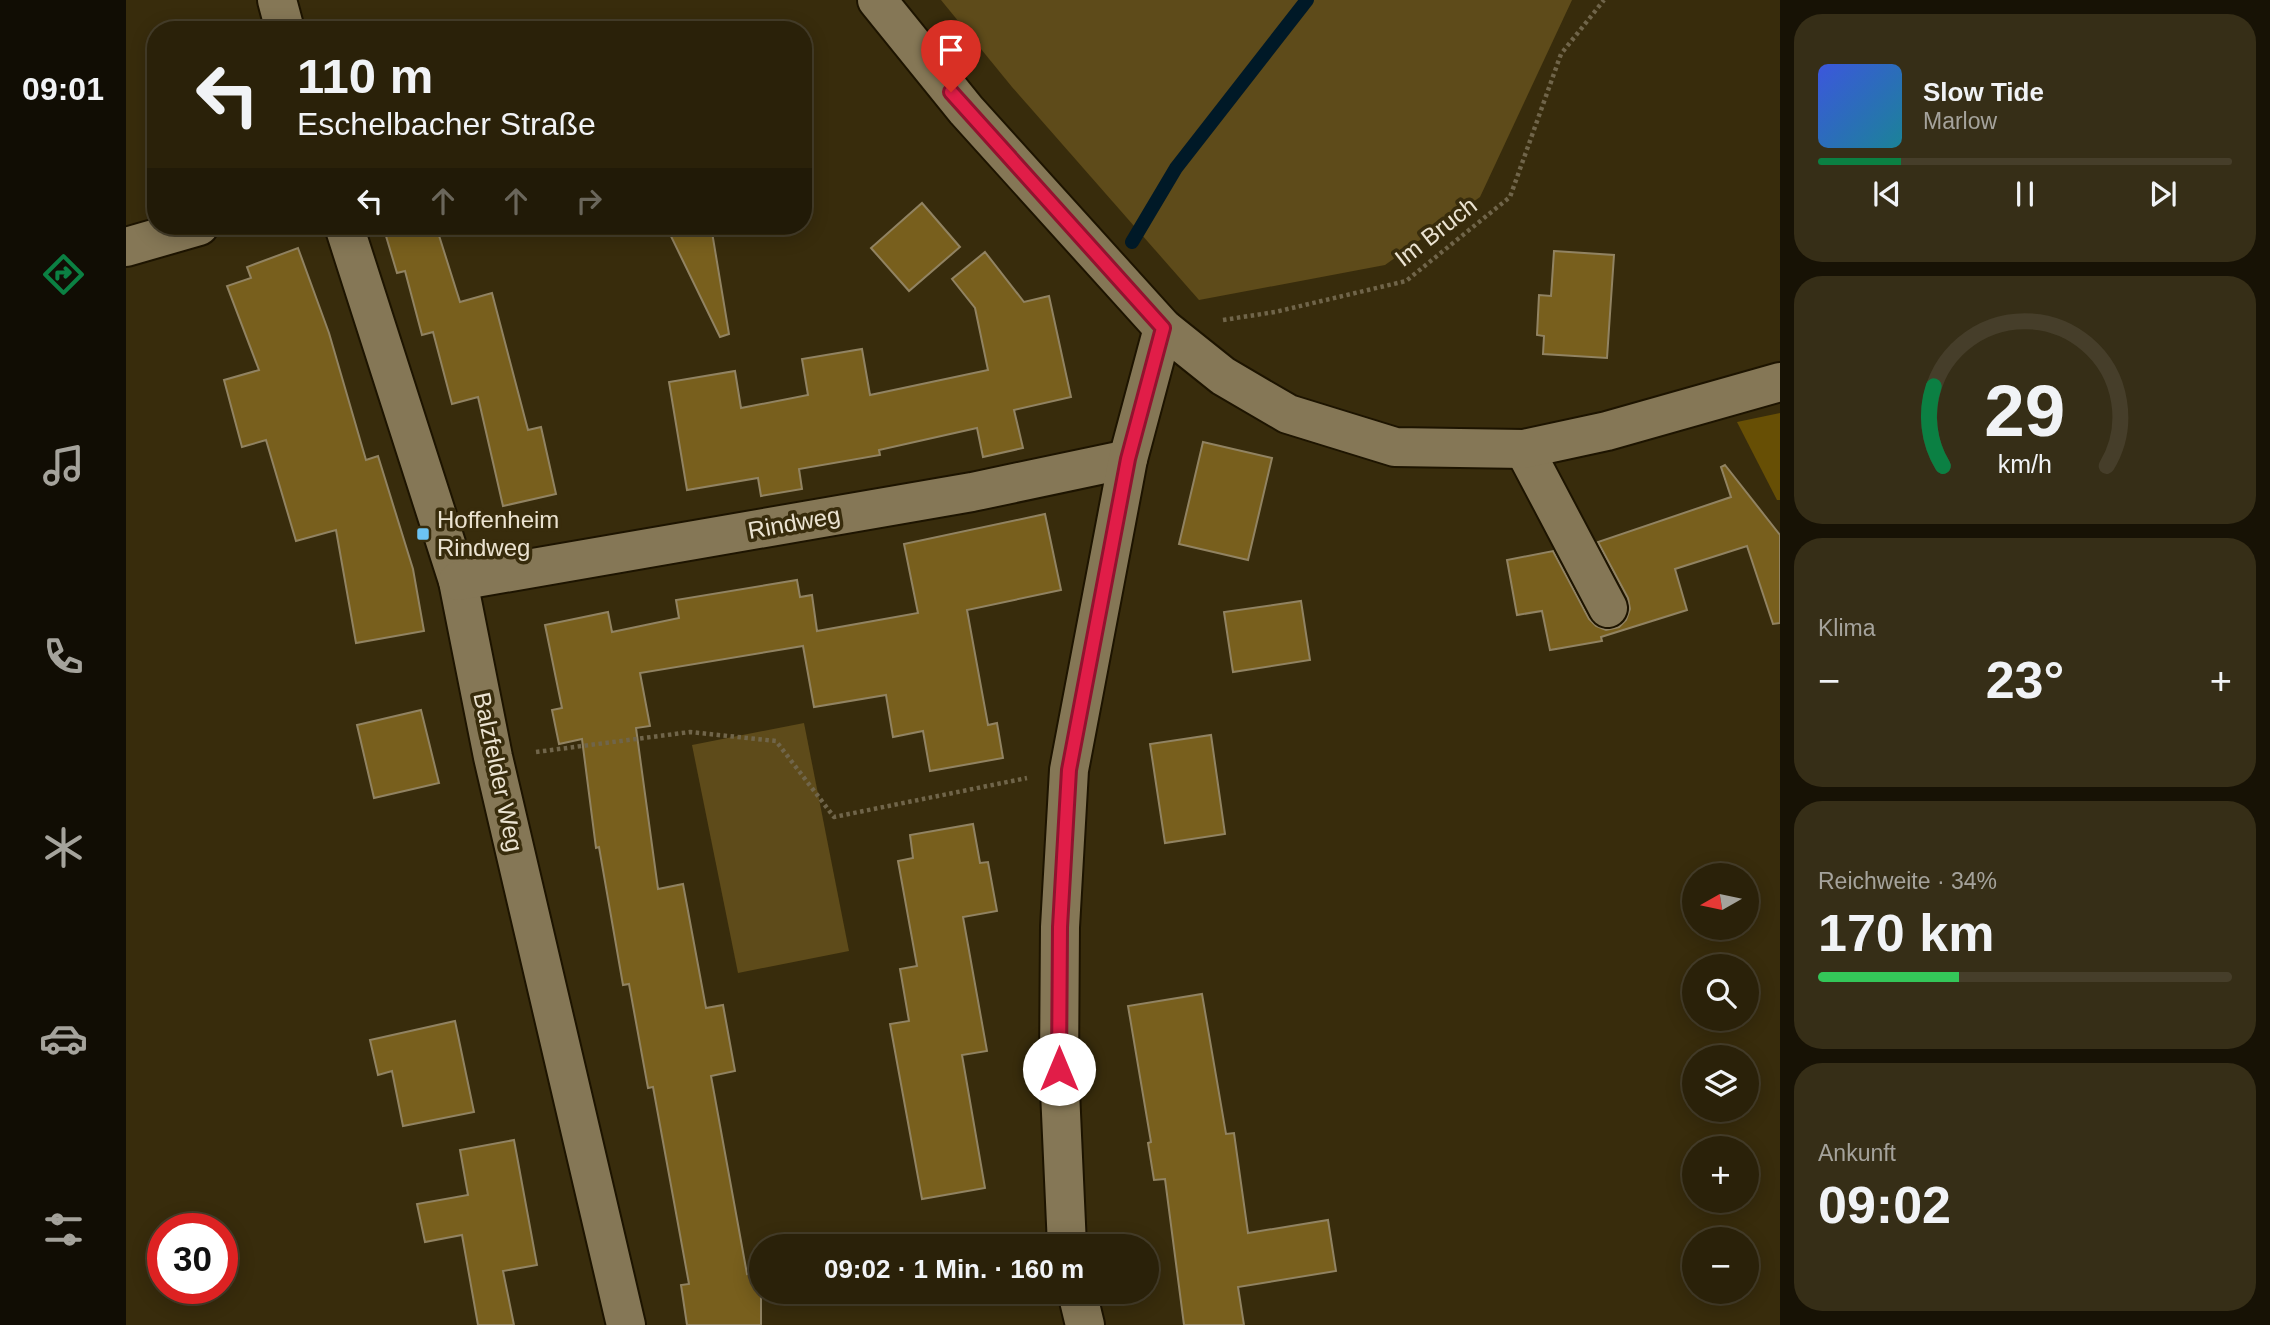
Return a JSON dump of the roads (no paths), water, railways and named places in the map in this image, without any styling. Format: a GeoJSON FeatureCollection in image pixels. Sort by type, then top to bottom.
{"type":"FeatureCollection","features":[{"type":"Feature","properties":{"kind":"street"},"geometry":{"type":"LineString","coordinates":[[277,0],[283,21]]}},
{"type":"Feature","properties":{"kind":"street"},"geometry":{"type":"LineString","coordinates":[[877,0],[966,110],[1163,328],[1223,376],[1288,414],[1395,447],[1524,449],[1607,431],[1780,382]]}},
{"type":"Feature","properties":{"kind":"street"},"geometry":{"type":"LineString","coordinates":[[126,247],[168,235]]}},
{"type":"Feature","properties":{"kind":"street","name":"Balzfelder Weg"},"geometry":{"type":"LineString","coordinates":[[347,235],[458,581],[493,757],[626,1325]]}},
{"type":"Feature","properties":{"kind":"street"},"geometry":{"type":"LineString","coordinates":[[1066,1234],[1059,1056],[1060,927],[1069,770],[1128,459],[1163,328]]}},
{"type":"Feature","properties":{"kind":"street"},"geometry":{"type":"LineString","coordinates":[[1524,449],[1608,608]]}},
{"type":"Feature","properties":{"kind":"street","name":"Rindweg"},"geometry":{"type":"LineString","coordinates":[[458,581],[972,492],[1128,459]]}},
{"type":"Feature","properties":{"kind":"street"},"geometry":{"type":"LineString","coordinates":[[1080,1304],[1085,1325]]}},
{"type":"Feature","properties":{"kind":"waterway"},"geometry":{"type":"LineString","coordinates":[[1132,242],[1176,168],[1307,0]]}},
{"type":"Feature","properties":{"kind":"place","name":"Hoffenheim Rindweg"},"geometry":{"type":"Point","coordinates":[423,534]}}]}
